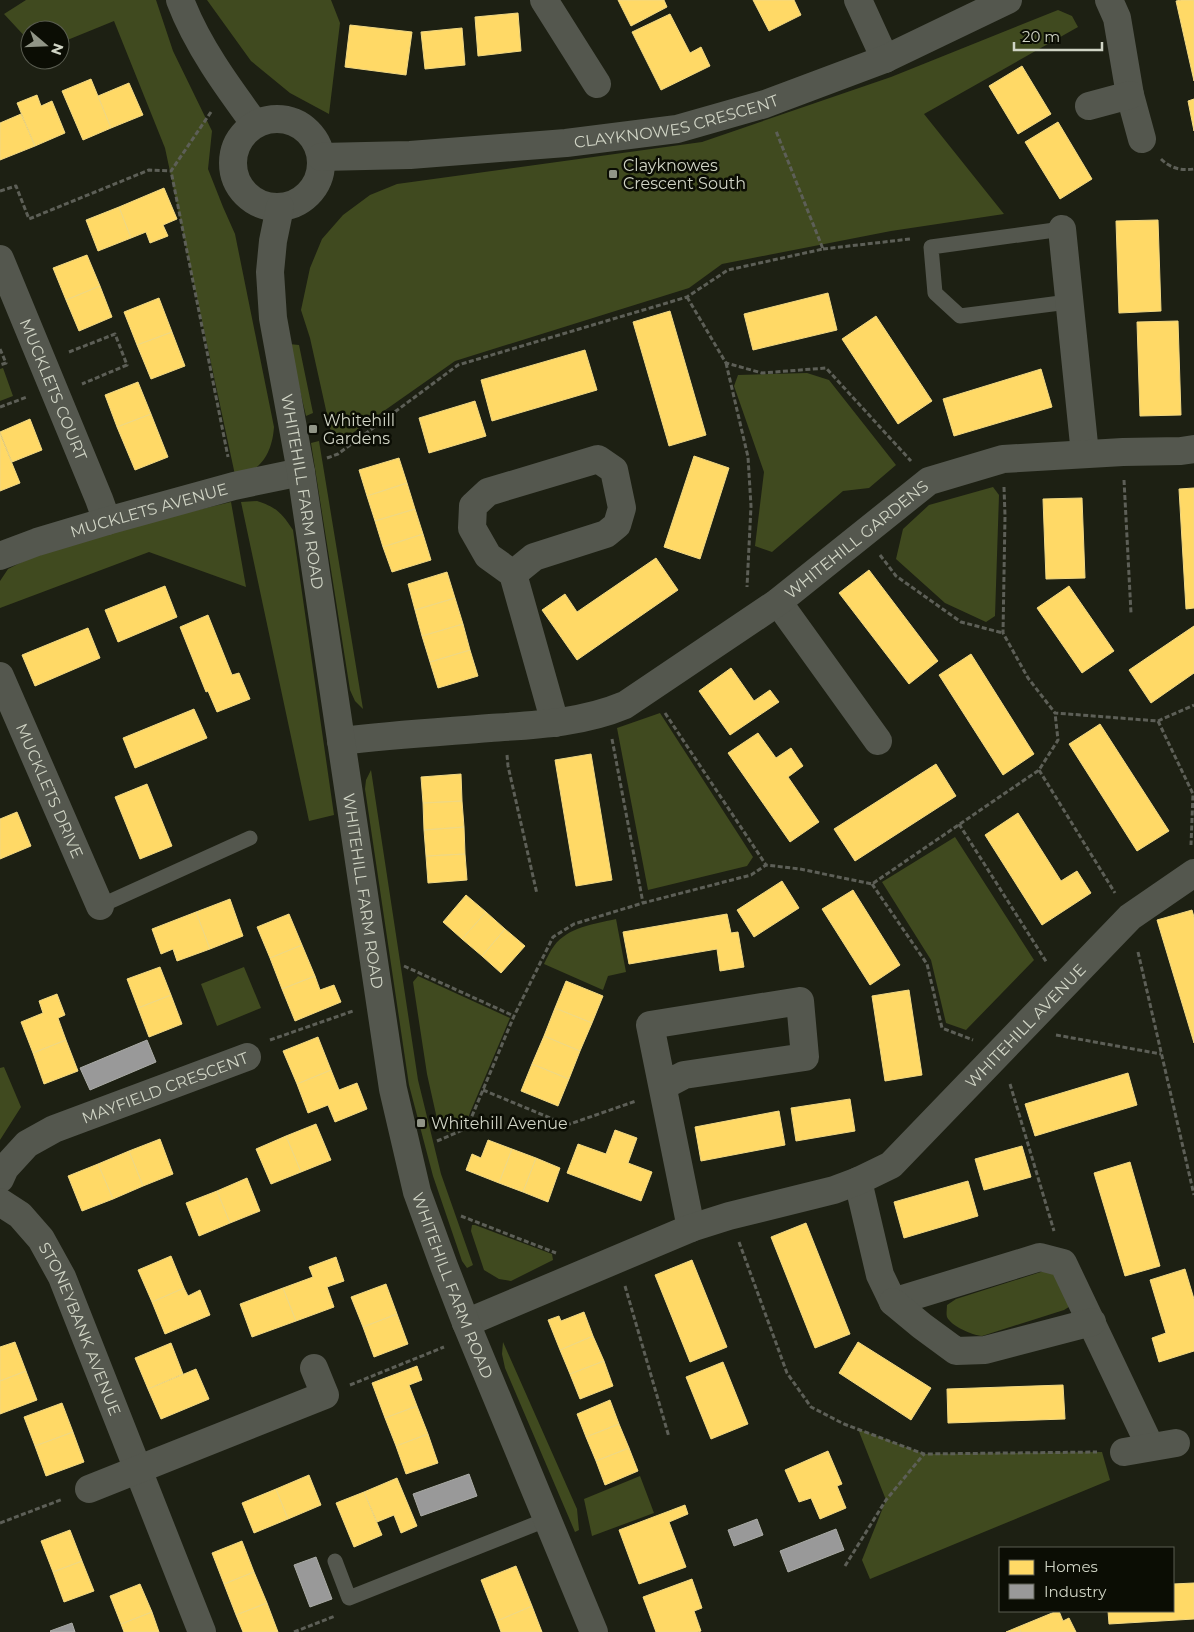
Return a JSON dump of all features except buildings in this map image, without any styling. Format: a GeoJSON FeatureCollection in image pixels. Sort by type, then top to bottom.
{"type":"FeatureCollection","features":[{"type":"Feature","properties":{"kind":"street"},"geometry":{"type":"LineString","coordinates":[[180,0],[188,21],[228,86],[256,124]]}},
{"type":"Feature","properties":{"kind":"street"},"geometry":{"type":"LineString","coordinates":[[544,0],[596,84]]}},
{"type":"Feature","properties":{"kind":"street"},"geometry":{"type":"LineString","coordinates":[[858,0],[885,59]]}},
{"type":"Feature","properties":{"kind":"street","name":"CLAYKNOWES CRESCENT"},"geometry":{"type":"LineString","coordinates":[[321,157],[410,154],[566,143],[677,129],[765,104],[885,59],[1008,0]]}},
{"type":"Feature","properties":{"kind":"street"},"geometry":{"type":"LineString","coordinates":[[1109,0],[1117,18],[1130,95],[1142,139]]}},
{"type":"Feature","properties":{"kind":"street"},"geometry":{"type":"LineString","coordinates":[[1089,106],[1130,95]]}},
{"type":"Feature","properties":{"kind":"street"},"geometry":{"type":"LineString","coordinates":[[269,119],[284,119],[297,123],[309,132],[317,143],[321,157],[318,181],[312,191],[292,205],[280,207],[266,206],[252,200],[241,189],[235,176],[233,161],[236,146],[244,134],[256,124],[269,119]]}},
{"type":"Feature","properties":{"kind":"street","name":"WHITEHILL FARM ROAD"},"geometry":{"type":"LineString","coordinates":[[280,207],[272,241],[273,318],[301,472],[393,1089],[417,1192],[466,1323],[594,1632]]}},
{"type":"Feature","properties":{"kind":"street"},"geometry":{"type":"LineString","coordinates":[[1062,229],[1085,454]]}},
{"type":"Feature","properties":{"kind":"street","name":"MUCKLETS COURT"},"geometry":{"type":"LineString","coordinates":[[0,258],[107,521]]}},
{"type":"Feature","properties":{"kind":"street","name":"WHITEHILL GARDENS"},"geometry":{"type":"LineString","coordinates":[[341,741],[555,723],[607,713],[626,705],[778,602],[929,481],[1003,459],[1194,449]]}},
{"type":"Feature","properties":{"kind":"street"},"geometry":{"type":"LineString","coordinates":[[513,574],[534,557],[606,534],[617,525],[622,508],[614,470],[598,459],[488,492],[473,506],[472,528],[488,556],[513,574],[555,723]]}},
{"type":"Feature","properties":{"kind":"street","name":"MUCKLETS AVENUE"},"geometry":{"type":"LineString","coordinates":[[0,556],[107,521],[234,486],[301,472]]}},
{"type":"Feature","properties":{"kind":"street","name":"WHITEHILL GARDENS"},"geometry":{"type":"LineString","coordinates":[[778,602],[878,742]]}},
{"type":"Feature","properties":{"kind":"street","name":"MUCKLETS DRIVE"},"geometry":{"type":"LineString","coordinates":[[0,676],[100,906]]}},
{"type":"Feature","properties":{"kind":"street","name":"WHITEHILL AVENUE"},"geometry":{"type":"LineString","coordinates":[[466,1323],[691,1228],[729,1216],[834,1190],[891,1165],[1130,917],[1192,874]]}},
{"type":"Feature","properties":{"kind":"street"},"geometry":{"type":"LineString","coordinates":[[663,1086],[684,1075],[806,1057],[800,1000],[650,1025],[691,1228]]}},
{"type":"Feature","properties":{"kind":"street","name":"MAYFIELD CRESCENT"},"geometry":{"type":"LineString","coordinates":[[0,1179],[5,1168],[27,1144],[54,1129],[247,1056]]}},
{"type":"Feature","properties":{"kind":"street"},"geometry":{"type":"LineString","coordinates":[[858,1181],[880,1275],[893,1302],[956,1352],[985,1350],[1092,1322]]}},
{"type":"Feature","properties":{"kind":"street","name":"STONEYBANK AVENUE"},"geometry":{"type":"LineString","coordinates":[[0,1202],[20,1215],[41,1239],[62,1277],[202,1632]]}},
{"type":"Feature","properties":{"kind":"street"},"geometry":{"type":"LineString","coordinates":[[893,1302],[1040,1257],[1063,1263],[1092,1322],[1163,1445],[1124,1452]]}},
{"type":"Feature","properties":{"kind":"street"},"geometry":{"type":"LineString","coordinates":[[89,1489],[325,1395],[314,1368]]}},
{"type":"Feature","properties":{"kind":"lane"},"geometry":{"type":"LineString","coordinates":[[1062,229],[931,247],[935,293],[960,316],[1068,302]]}},
{"type":"Feature","properties":{"kind":"lane"},"geometry":{"type":"LineString","coordinates":[[100,906],[250,838]]}},
{"type":"Feature","properties":{"kind":"lane"},"geometry":{"type":"LineString","coordinates":[[335,1561],[349,1598],[548,1520]]}},
{"type":"Feature","properties":{"kind":"path"},"geometry":{"type":"LineString","coordinates":[[228,86],[170,171],[234,486]]}},
{"type":"Feature","properties":{"kind":"path"},"geometry":{"type":"LineString","coordinates":[[765,104],[823,249]]}},
{"type":"Feature","properties":{"kind":"path"},"geometry":{"type":"LineString","coordinates":[[1142,139],[1169,167],[1187,170],[1194,169]]}},
{"type":"Feature","properties":{"kind":"path"},"geometry":{"type":"LineString","coordinates":[[0,191],[16,186],[29,219],[149,170],[170,171]]}},
{"type":"Feature","properties":{"kind":"path"},"geometry":{"type":"LineString","coordinates":[[327,458],[338,454],[458,365],[687,297],[728,270],[823,249],[913,238],[931,247]]}},
{"type":"Feature","properties":{"kind":"path"},"geometry":{"type":"LineString","coordinates":[[687,297],[726,363],[748,457],[752,506],[743,624]]}},
{"type":"Feature","properties":{"kind":"path"},"geometry":{"type":"LineString","coordinates":[[43,362],[115,334],[127,365],[56,394]]}},
{"type":"Feature","properties":{"kind":"path"},"geometry":{"type":"LineString","coordinates":[[0,349],[6,363],[0,365]]}},
{"type":"Feature","properties":{"kind":"path"},"geometry":{"type":"LineString","coordinates":[[726,363],[762,373],[826,368],[929,481]]}},
{"type":"Feature","properties":{"kind":"path"},"geometry":{"type":"LineString","coordinates":[[1122,452],[1131,613]]}},
{"type":"Feature","properties":{"kind":"path"},"geometry":{"type":"LineString","coordinates":[[438,1141],[465,1129],[514,1016],[553,937],[574,924],[643,903],[751,875],[766,865],[800,869],[872,884],[1039,770],[1058,740],[1055,713],[1028,678],[1003,633],[1005,516],[1003,459]]}},
{"type":"Feature","properties":{"kind":"path"},"geometry":{"type":"LineString","coordinates":[[863,534],[896,576],[961,622],[1003,633]]}},
{"type":"Feature","properties":{"kind":"path"},"geometry":{"type":"LineString","coordinates":[[649,689],[766,865]]}},
{"type":"Feature","properties":{"kind":"path"},"geometry":{"type":"LineString","coordinates":[[1055,713],[1158,721],[1194,705]]}},
{"type":"Feature","properties":{"kind":"path"},"geometry":{"type":"LineString","coordinates":[[607,713],[643,903]]}},
{"type":"Feature","properties":{"kind":"path"},"geometry":{"type":"LineString","coordinates":[[1158,721],[1194,793],[1192,874]]}},
{"type":"Feature","properties":{"kind":"path"},"geometry":{"type":"LineString","coordinates":[[506,727],[508,766],[537,894]]}},
{"type":"Feature","properties":{"kind":"path"},"geometry":{"type":"LineString","coordinates":[[1039,770],[1130,917],[1194,1195]]}},
{"type":"Feature","properties":{"kind":"path"},"geometry":{"type":"LineString","coordinates":[[959,824],[1063,987]]}},
{"type":"Feature","properties":{"kind":"path"},"geometry":{"type":"LineString","coordinates":[[404,966],[514,1016]]}},
{"type":"Feature","properties":{"kind":"path","name":"MAYFIELD CRESCENT"},"geometry":{"type":"LineString","coordinates":[[247,1056],[255,1046],[354,1011]]}},
{"type":"Feature","properties":{"kind":"path"},"geometry":{"type":"LineString","coordinates":[[1022,1028],[1161,1054]]}},
{"type":"Feature","properties":{"kind":"path"},"geometry":{"type":"LineString","coordinates":[[483,1090],[567,1125],[652,1095],[663,1086]]}},
{"type":"Feature","properties":{"kind":"path"},"geometry":{"type":"LineString","coordinates":[[461,1216],[565,1257],[580,1274]]}},
{"type":"Feature","properties":{"kind":"path"},"geometry":{"type":"LineString","coordinates":[[729,1216],[787,1373],[811,1407],[844,1424],[924,1454],[1124,1452]]}},
{"type":"Feature","properties":{"kind":"path"},"geometry":{"type":"LineString","coordinates":[[615,1259],[669,1437]]}},
{"type":"Feature","properties":{"kind":"path"},"geometry":{"type":"LineString","coordinates":[[325,1395],[448,1345],[443,1330],[466,1323]]}},
{"type":"Feature","properties":{"kind":"path"},"geometry":{"type":"LineString","coordinates":[[845,1566],[886,1500],[924,1454]]}},
{"type":"Feature","properties":{"kind":"path"},"geometry":{"type":"LineString","coordinates":[[0,1523],[89,1489]]}},
{"type":"Feature","properties":{"kind":"path"},"geometry":{"type":"LineString","coordinates":[[294,1632],[339,1614],[349,1598]]}},
{"type":"Feature","properties":{"kind":"green space"},"geometry":{"type":"Polygon","coordinates":[[[26,0],[156,0],[173,51],[212,131],[208,169],[235,234],[274,427],[271,445],[266,456],[252,470],[235,475],[165,148],[114,21],[70,39],[70,20],[20,20],[20,31],[4,14],[26,0]]]}},
{"type":"Feature","properties":{"kind":"green space"},"geometry":{"type":"Polygon","coordinates":[[[207,0],[331,0],[340,23],[329,114],[290,93],[251,61],[207,0]]]}},
{"type":"Feature","properties":{"kind":"green space"},"geometry":{"type":"Polygon","coordinates":[[[1058,10],[1072,16],[1078,27],[924,114],[1004,214],[891,231],[722,264],[689,288],[455,361],[334,446],[310,338],[301,310],[310,268],[322,239],[343,215],[370,195],[397,184],[702,142],[891,77],[1058,10]]]}},
{"type":"Feature","properties":{"kind":"green space"},"geometry":{"type":"Polygon","coordinates":[[[289,344],[299,345],[313,413],[306,416],[289,344]]]}},
{"type":"Feature","properties":{"kind":"green space"},"geometry":{"type":"Polygon","coordinates":[[[3,368],[13,396],[0,401],[0,369],[3,368]]]}},
{"type":"Feature","properties":{"kind":"green space"},"geometry":{"type":"Polygon","coordinates":[[[807,373],[829,380],[896,465],[869,488],[843,491],[772,552],[755,546],[764,472],[734,386],[738,375],[807,373]]]}},
{"type":"Feature","properties":{"kind":"green space"},"geometry":{"type":"Polygon","coordinates":[[[319,441],[363,709],[355,701],[350,690],[311,443],[319,441]]]}},
{"type":"Feature","properties":{"kind":"green space"},"geometry":{"type":"Polygon","coordinates":[[[993,487],[999,495],[995,616],[986,622],[945,603],[896,559],[903,529],[929,505],[993,487]]]}},
{"type":"Feature","properties":{"kind":"green space"},"geometry":{"type":"Polygon","coordinates":[[[257,501],[278,511],[293,530],[334,815],[309,821],[241,502],[257,501]]]}},
{"type":"Feature","properties":{"kind":"green space"},"geometry":{"type":"Polygon","coordinates":[[[231,502],[246,587],[149,552],[0,608],[0,581],[8,569],[34,556],[122,528],[231,502]]]}},
{"type":"Feature","properties":{"kind":"green space"},"geometry":{"type":"Polygon","coordinates":[[[660,713],[753,857],[747,866],[648,890],[617,728],[660,713]]]}},
{"type":"Feature","properties":{"kind":"green space"},"geometry":{"type":"Polygon","coordinates":[[[371,770],[418,1080],[441,1174],[473,1265],[467,1268],[462,1261],[433,1176],[409,1085],[365,789],[366,780],[371,770]]]}},
{"type":"Feature","properties":{"kind":"green space"},"geometry":{"type":"Polygon","coordinates":[[[955,837],[1034,960],[966,1030],[946,1023],[931,960],[882,882],[955,837]]]}},
{"type":"Feature","properties":{"kind":"green space"},"geometry":{"type":"Polygon","coordinates":[[[616,919],[626,972],[608,976],[603,990],[544,964],[554,946],[566,934],[582,927],[616,919]]]}},
{"type":"Feature","properties":{"kind":"green space"},"geometry":{"type":"Polygon","coordinates":[[[244,967],[261,1008],[217,1026],[201,984],[244,967]]]}},
{"type":"Feature","properties":{"kind":"green space"},"geometry":{"type":"Polygon","coordinates":[[[418,976],[510,1018],[467,1120],[460,1127],[448,1132],[439,1128],[427,1074],[413,982],[418,976]]]}},
{"type":"Feature","properties":{"kind":"green space"},"geometry":{"type":"Polygon","coordinates":[[[4,1067],[21,1107],[0,1140],[0,1068],[4,1067]]]}},
{"type":"Feature","properties":{"kind":"green space"},"geometry":{"type":"Polygon","coordinates":[[[472,1225],[552,1254],[553,1260],[511,1281],[499,1279],[484,1270],[471,1231],[472,1225]]]}},
{"type":"Feature","properties":{"kind":"green space"},"geometry":{"type":"Polygon","coordinates":[[[1057,1268],[1072,1305],[1064,1310],[982,1336],[962,1330],[947,1317],[947,1305],[956,1299],[1057,1268]]]}},
{"type":"Feature","properties":{"kind":"green space"},"geometry":{"type":"Polygon","coordinates":[[[503,1342],[577,1509],[579,1530],[575,1532],[505,1368],[502,1354],[503,1342]]]}},
{"type":"Feature","properties":{"kind":"green space"},"geometry":{"type":"Polygon","coordinates":[[[858,1429],[924,1454],[1102,1452],[1110,1480],[870,1579],[862,1560],[886,1500],[858,1429]]]}},
{"type":"Feature","properties":{"kind":"green space"},"geometry":{"type":"Polygon","coordinates":[[[640,1476],[654,1513],[592,1536],[584,1499],[640,1476]]]}},
{"type":"Feature","properties":{"kind":"place","name":"Clayknowes Crescent South"},"geometry":{"type":"Point","coordinates":[613,174]}},
{"type":"Feature","properties":{"kind":"place","name":"Whitehill Gardens"},"geometry":{"type":"Point","coordinates":[313,429]}},
{"type":"Feature","properties":{"kind":"place","name":"Whitehill Avenue"},"geometry":{"type":"Point","coordinates":[421,1123]}}]}
